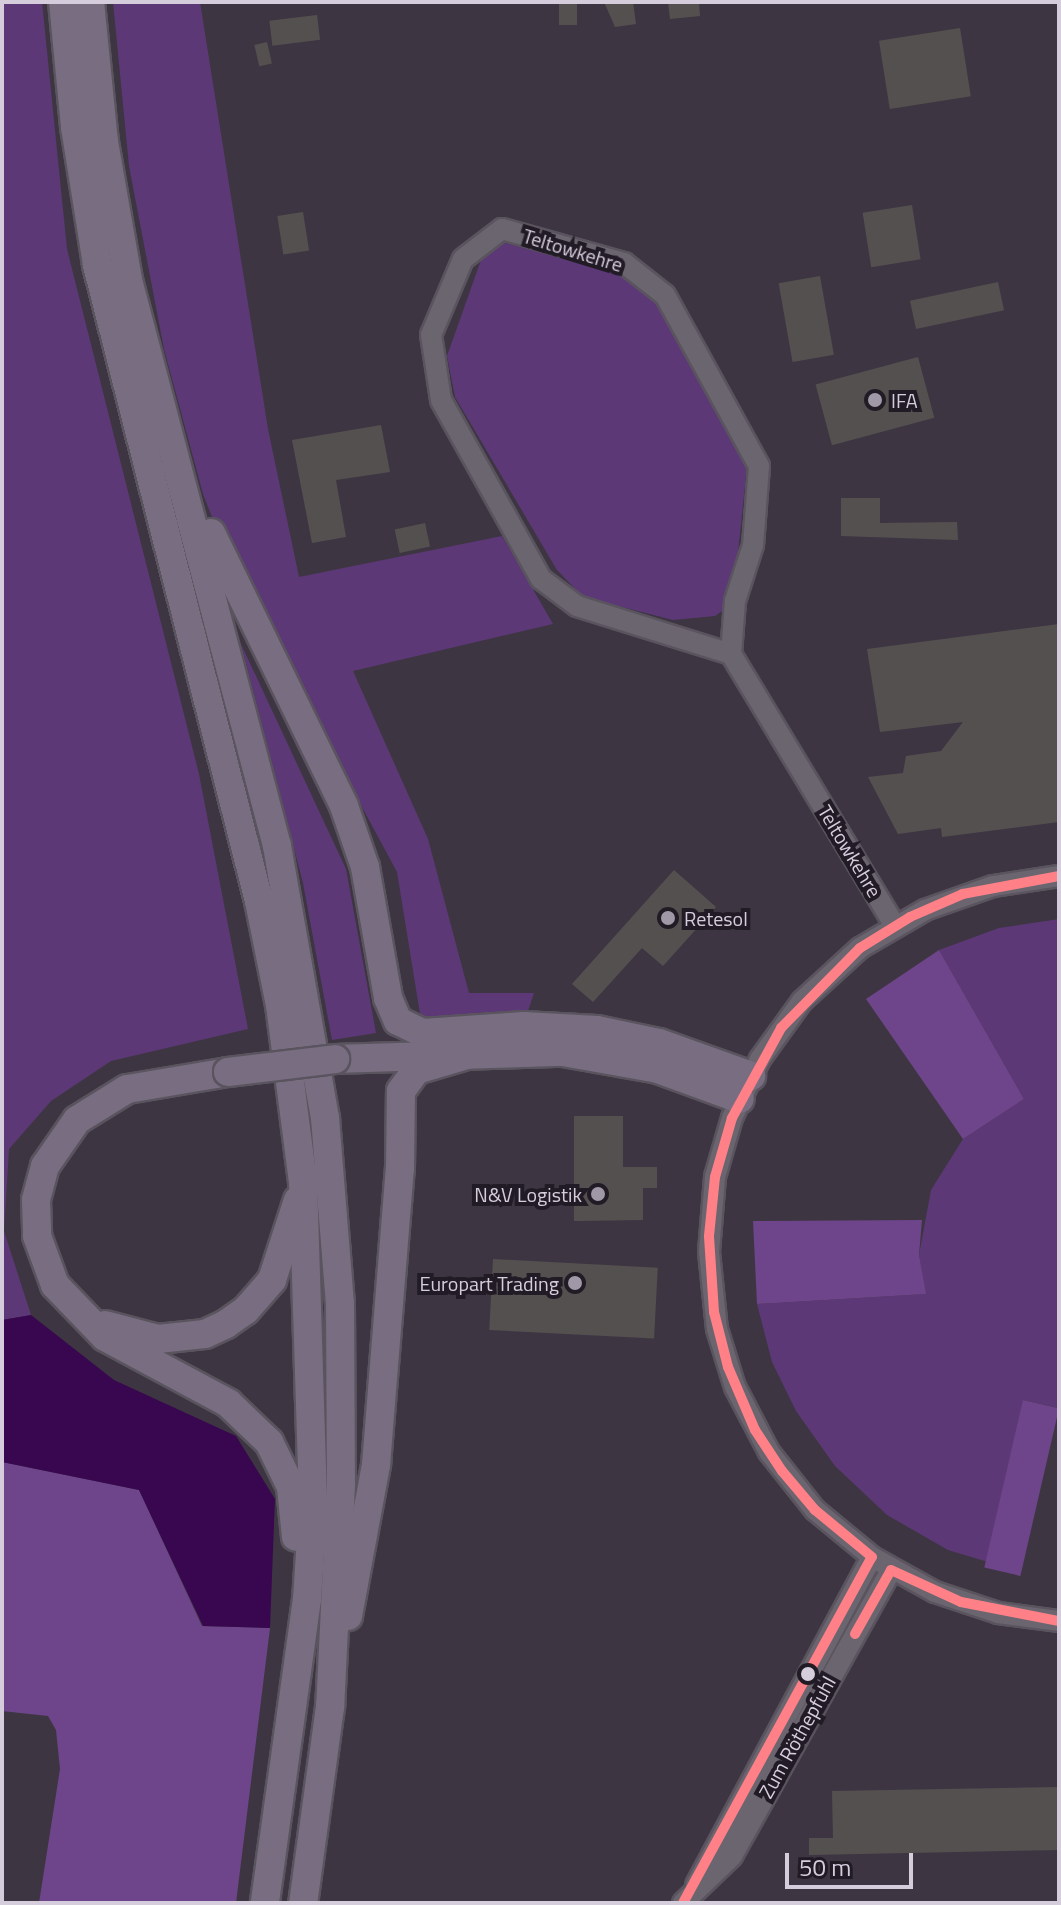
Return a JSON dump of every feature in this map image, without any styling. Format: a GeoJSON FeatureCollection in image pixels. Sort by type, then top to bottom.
{"type":"FeatureCollection","features":[{"type":"Feature","properties":{"kind":"highway"},"geometry":{"type":"LineString","coordinates":[[63,2],[75,127],[97,265],[259,901],[280,1005],[303,1181],[313,1507],[296,1682],[265,1903]]}},
{"type":"Feature","properties":{"kind":"highway"},"geometry":{"type":"LineString","coordinates":[[90,2],[104,142],[140,336],[253,743],[297,938],[323,1103],[342,1393],[330,1707]]}},
{"type":"Feature","properties":{"kind":"highway"},"geometry":{"type":"LineString","coordinates":[[140,336],[225,569],[355,836],[392,1012],[413,1031],[466,1043],[599,1056],[746,1087]]}},
{"type":"Feature","properties":{"kind":"highway"},"geometry":{"type":"LineString","coordinates":[[296,1682],[296,1527],[284,1467],[269,1442],[228,1403],[127,1352],[79,1313],[51,1277],[37,1236],[36,1200],[53,1151],[77,1120],[127,1089],[228,1072],[466,1043]]}},
{"type":"Feature","properties":{"kind":"highway"},"geometry":{"type":"LineString","coordinates":[[303,1903],[330,1707],[376,1465],[400,1169],[401,1091],[416,1070],[466,1043]]}},
{"type":"Feature","properties":{"kind":"highway"},"geometry":{"type":"LineString","coordinates":[[79,1313],[123,1332],[158,1339],[205,1334],[226,1324],[246,1310],[272,1280],[303,1181]]}},
{"type":"Feature","properties":{"kind":"street","name":"Teltowkehre"},"geometry":{"type":"LineString","coordinates":[[731,654],[577,606],[541,579],[441,400],[431,335],[463,259],[502,229],[624,263],[665,295],[759,466],[753,545],[735,601],[731,654],[895,926]]}},
{"type":"Feature","properties":{"kind":"street"},"geometry":{"type":"LineString","coordinates":[[1059,876],[963,894],[895,926],[817,986],[781,1028],[746,1087],[719,1160],[710,1214],[710,1280],[722,1347],[743,1407],[782,1471],[815,1510],[891,1570],[961,1602],[1059,1621]]}},
{"type":"Feature","properties":{"kind":"street","name":"Zum Röthepfuhl"},"geometry":{"type":"LineString","coordinates":[[687,1899],[872,1557]]}},
{"type":"Feature","properties":{"kind":"street","name":"Zum Röthepfuhl"},"geometry":{"type":"LineString","coordinates":[[687,1899],[732,1856],[891,1570]]}},
{"type":"Feature","properties":{"kind":"shaded area"},"geometry":{"type":"Polygon","coordinates":[[[2,2],[42,2],[67,249],[199,774],[248,1029],[111,1061],[51,1101],[9,1149],[4,1231],[31,1315],[2,1320],[2,2]]]}},
{"type":"Feature","properties":{"kind":"shaded area"},"geometry":{"type":"Polygon","coordinates":[[[113,2],[200,2],[268,429],[299,577],[502,536],[553,624],[353,671],[428,839],[469,993],[534,993],[527,1014],[422,1026],[397,872],[228,558],[203,494],[164,349],[129,166],[113,2]]]}},
{"type":"Feature","properties":{"kind":"shaded area"},"geometry":{"type":"Polygon","coordinates":[[[501,242],[625,275],[652,294],[668,321],[747,467],[735,581],[725,609],[715,616],[673,620],[583,597],[557,570],[455,397],[447,356],[481,260],[501,242]]]}},
{"type":"Feature","properties":{"kind":"shaded area"},"geometry":{"type":"Polygon","coordinates":[[[241,644],[346,869],[376,1033],[332,1040],[303,883],[241,644]]]}},
{"type":"Feature","properties":{"kind":"shaded area"},"geometry":{"type":"Polygon","coordinates":[[[1059,919],[1059,1408],[1023,1400],[1021,1572],[948,1550],[887,1515],[835,1466],[796,1411],[772,1362],[757,1304],[925,1294],[919,1255],[931,1190],[963,1139],[1024,1099],[939,950],[999,928],[1059,919]]]}},
{"type":"Feature","properties":{"kind":"shaded area"},"geometry":{"type":"Polygon","coordinates":[[[939,950],[1024,1099],[963,1139],[866,999],[939,950]]]}},
{"type":"Feature","properties":{"kind":"shaded area"},"geometry":{"type":"Polygon","coordinates":[[[922,1220],[919,1255],[926,1294],[757,1304],[753,1221],[922,1220]]]}},
{"type":"Feature","properties":{"kind":"shaded area"},"geometry":{"type":"Polygon","coordinates":[[[31,1315],[114,1380],[236,1436],[275,1499],[270,1628],[203,1626],[139,1490],[2,1462],[2,1320],[31,1315]]]}},
{"type":"Feature","properties":{"kind":"shaded area"},"geometry":{"type":"Polygon","coordinates":[[[1023,1400],[1059,1409],[1020,1576],[984,1568],[1023,1400]]]}},
{"type":"Feature","properties":{"kind":"shaded area"},"geometry":{"type":"Polygon","coordinates":[[[2,1462],[139,1490],[202,1626],[270,1628],[236,1903],[39,1903],[60,1769],[56,1730],[48,1716],[2,1711],[2,1462]]]}},
{"type":"Feature","properties":{"kind":"building"},"geometry":{"type":"Polygon","coordinates":[[[559,2],[577,2],[577,25],[559,25],[559,2]]]}},
{"type":"Feature","properties":{"kind":"building"},"geometry":{"type":"Polygon","coordinates":[[[604,2],[633,2],[636,24],[615,27],[604,2]]]}},
{"type":"Feature","properties":{"kind":"building"},"geometry":{"type":"Polygon","coordinates":[[[668,2],[699,2],[700,16],[670,19],[668,2]]]}},
{"type":"Feature","properties":{"kind":"building"},"geometry":{"type":"Polygon","coordinates":[[[317,15],[320,40],[272,46],[269,21],[317,15]]]}},
{"type":"Feature","properties":{"kind":"building"},"geometry":{"type":"Polygon","coordinates":[[[960,28],[971,96],[890,109],[879,41],[960,28]]]}},
{"type":"Feature","properties":{"kind":"building"},"geometry":{"type":"Polygon","coordinates":[[[267,42],[272,63],[259,66],[254,45],[267,42]]]}},
{"type":"Feature","properties":{"kind":"building"},"geometry":{"type":"Polygon","coordinates":[[[912,205],[921,259],[871,267],[863,213],[912,205]]]}},
{"type":"Feature","properties":{"kind":"building"},"geometry":{"type":"Polygon","coordinates":[[[303,212],[309,251],[283,255],[277,216],[303,212]]]}},
{"type":"Feature","properties":{"kind":"building"},"geometry":{"type":"Polygon","coordinates":[[[820,276],[834,355],[793,362],[779,283],[820,276]]]}},
{"type":"Feature","properties":{"kind":"building"},"geometry":{"type":"Polygon","coordinates":[[[998,282],[1004,310],[916,329],[910,301],[998,282]]]}},
{"type":"Feature","properties":{"kind":"building","name":"IFA"},"geometry":{"type":"Polygon","coordinates":[[[918,357],[934,418],[832,445],[816,384],[918,357]]]}},
{"type":"Feature","properties":{"kind":"building"},"geometry":{"type":"Polygon","coordinates":[[[381,425],[390,472],[336,480],[346,537],[312,543],[292,440],[381,425]]]}},
{"type":"Feature","properties":{"kind":"building"},"geometry":{"type":"Polygon","coordinates":[[[841,498],[880,498],[880,523],[957,522],[958,540],[841,536],[841,498]]]}},
{"type":"Feature","properties":{"kind":"building"},"geometry":{"type":"Polygon","coordinates":[[[425,523],[430,546],[400,553],[395,529],[425,523]]]}},
{"type":"Feature","properties":{"kind":"building"},"geometry":{"type":"Polygon","coordinates":[[[1059,624],[1059,822],[942,837],[941,828],[898,834],[868,777],[903,773],[906,756],[941,751],[963,722],[880,732],[867,649],[1059,624]]]}},
{"type":"Feature","properties":{"kind":"building","name":"Retesol"},"geometry":{"type":"Polygon","coordinates":[[[674,870],[716,907],[663,966],[642,948],[593,1002],[572,984],[674,870]]]}},
{"type":"Feature","properties":{"kind":"building","name":"N&V Logistik"},"geometry":{"type":"Polygon","coordinates":[[[574,1116],[623,1116],[623,1167],[657,1167],[657,1188],[643,1188],[643,1220],[574,1221],[574,1116]]]}},
{"type":"Feature","properties":{"kind":"building","name":"Europart Trading"},"geometry":{"type":"Polygon","coordinates":[[[493,1259],[658,1268],[654,1339],[489,1330],[493,1259]]]}},
{"type":"Feature","properties":{"kind":"building"},"geometry":{"type":"Polygon","coordinates":[[[1059,1787],[1059,1850],[809,1855],[809,1838],[833,1838],[832,1791],[1059,1787]]]}},
{"type":"Feature","properties":{"kind":"transit line"},"geometry":{"type":"LineString","coordinates":[[683,1903],[872,1557],[815,1510],[782,1471],[755,1430],[728,1367],[714,1312],[709,1236],[715,1177],[732,1118],[781,1028],[860,948],[910,917],[963,894],[1059,876]]}},
{"type":"Feature","properties":{"kind":"transit line"},"geometry":{"type":"LineString","coordinates":[[855,1634],[891,1570],[961,1602],[1059,1621]]}},
{"type":"Feature","properties":{"kind":"place","name":"IFA"},"geometry":{"type":"Point","coordinates":[875,400]}},
{"type":"Feature","properties":{"kind":"place","name":"Retesol"},"geometry":{"type":"Point","coordinates":[668,918]}},
{"type":"Feature","properties":{"kind":"place","name":"N&V Logistik"},"geometry":{"type":"Point","coordinates":[598,1194]}},
{"type":"Feature","properties":{"kind":"place","name":"Europart Trading"},"geometry":{"type":"Point","coordinates":[575,1283]}}]}
